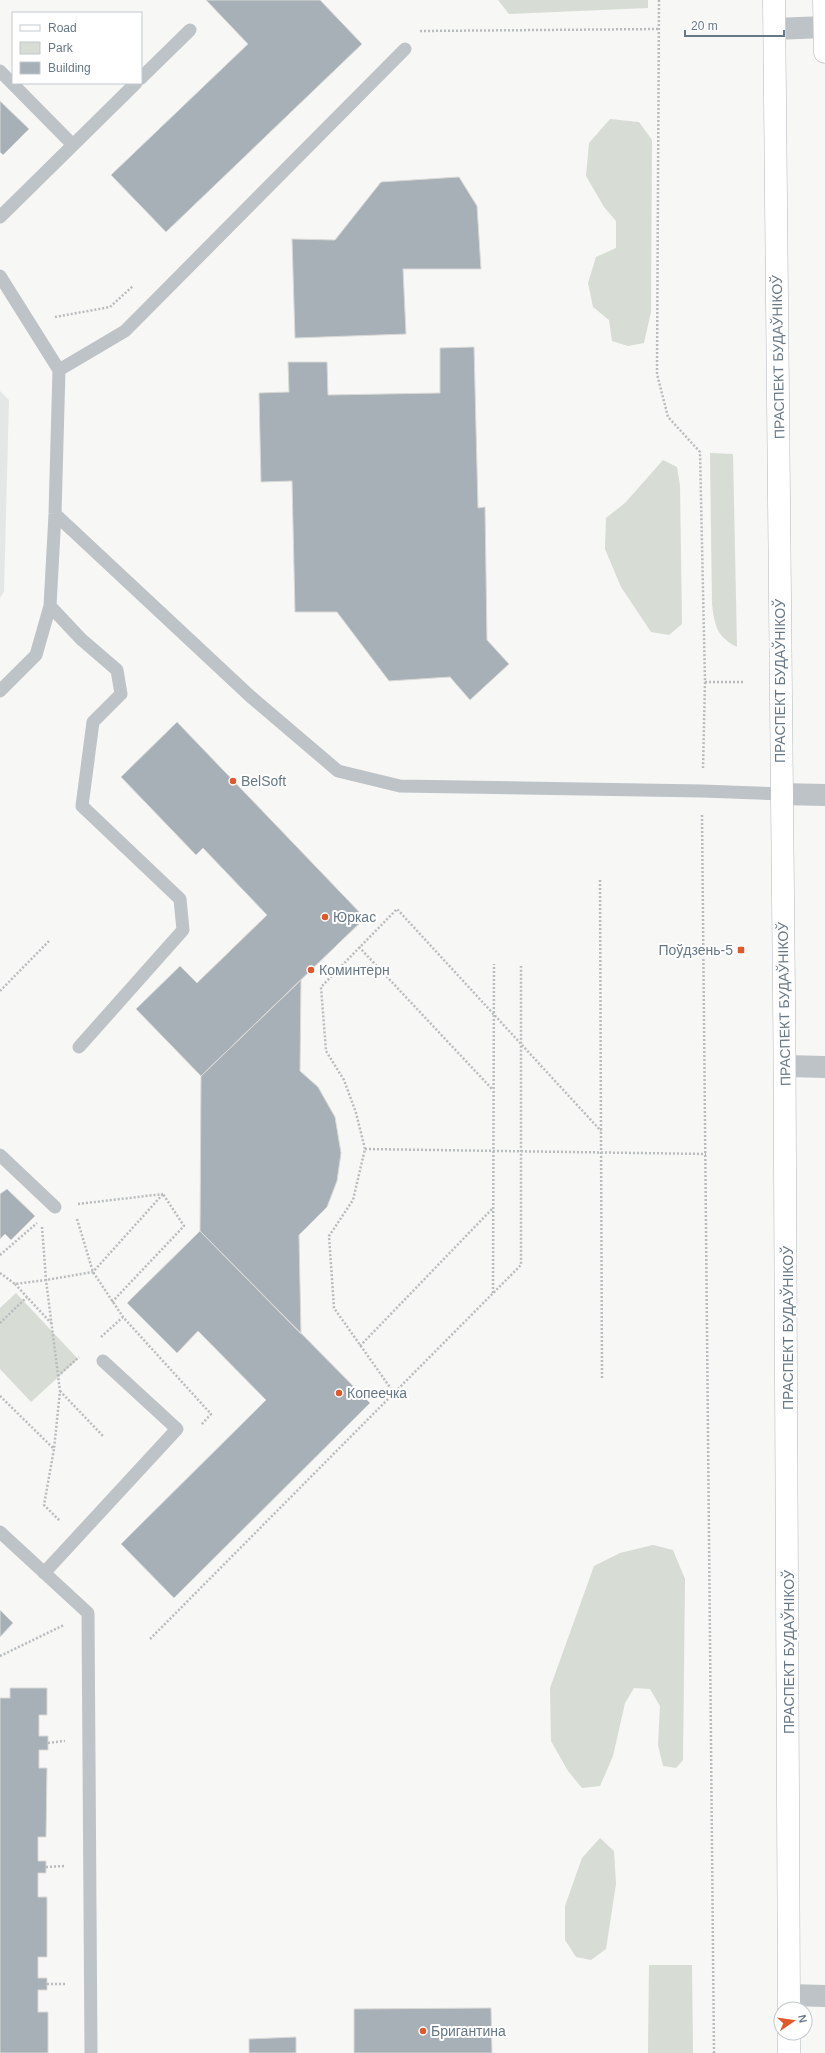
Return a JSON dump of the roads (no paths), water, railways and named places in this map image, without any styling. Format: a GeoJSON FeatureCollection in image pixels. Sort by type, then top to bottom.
{"type":"FeatureCollection","features":[{"type":"Feature","properties":{"kind":"main road","name":"ПРАСПЕКТ БУДАЎНІКОЎ"},"geometry":{"type":"LineString","coordinates":[[774,0],[781,794],[786,1066],[789,2001]]}},
{"type":"Feature","properties":{"kind":"main road"},"geometry":{"type":"LineString","coordinates":[[824,0],[825,52]]}},
{"type":"Feature","properties":{"kind":"main road"},"geometry":{"type":"LineString","coordinates":[[789,2041],[789,2053]]}},
{"type":"Feature","properties":{"kind":"street"},"geometry":{"type":"LineString","coordinates":[[774,30],[825,27]]}},
{"type":"Feature","properties":{"kind":"street"},"geometry":{"type":"LineString","coordinates":[[781,794],[825,795]]}},
{"type":"Feature","properties":{"kind":"street"},"geometry":{"type":"LineString","coordinates":[[786,1066],[825,1067]]}},
{"type":"Feature","properties":{"kind":"street"},"geometry":{"type":"LineString","coordinates":[[795,2001],[825,1996]]}},
{"type":"Feature","properties":{"kind":"lane"},"geometry":{"type":"LineString","coordinates":[[142,77],[190,30]]}},
{"type":"Feature","properties":{"kind":"lane"},"geometry":{"type":"LineString","coordinates":[[59,370],[125,331],[405,49]]}},
{"type":"Feature","properties":{"kind":"lane"},"geometry":{"type":"LineString","coordinates":[[0,71],[12,83]]}},
{"type":"Feature","properties":{"kind":"lane"},"geometry":{"type":"LineString","coordinates":[[13,84],[73,145]]}},
{"type":"Feature","properties":{"kind":"lane"},"geometry":{"type":"LineString","coordinates":[[0,217],[135,84]]}},
{"type":"Feature","properties":{"kind":"lane"},"geometry":{"type":"LineString","coordinates":[[0,276],[59,370],[55,514],[50,606],[36,655],[0,691]]}},
{"type":"Feature","properties":{"kind":"lane"},"geometry":{"type":"LineString","coordinates":[[55,514],[251,697],[338,771],[400,786],[702,791],[781,794]]}},
{"type":"Feature","properties":{"kind":"lane"},"geometry":{"type":"LineString","coordinates":[[50,606],[81,639],[117,670],[121,694],[93,722],[82,806],[180,899],[183,930],[79,1047]]}},
{"type":"Feature","properties":{"kind":"lane"},"geometry":{"type":"LineString","coordinates":[[0,1155],[55,1207]]}},
{"type":"Feature","properties":{"kind":"lane"},"geometry":{"type":"LineString","coordinates":[[44,1573],[177,1429],[103,1361]]}},
{"type":"Feature","properties":{"kind":"lane"},"geometry":{"type":"LineString","coordinates":[[0,1532],[88,1613],[91,2053]]}},
{"type":"Feature","properties":{"kind":"place","name":"BelSoft"},"geometry":{"type":"Point","coordinates":[233,781]}},
{"type":"Feature","properties":{"kind":"place","name":"Юркас"},"geometry":{"type":"Point","coordinates":[325,917]}},
{"type":"Feature","properties":{"kind":"place","name":"Поўдзень-5"},"geometry":{"type":"Point","coordinates":[741,950]}},
{"type":"Feature","properties":{"kind":"place","name":"Коминтерн"},"geometry":{"type":"Point","coordinates":[311,970]}},
{"type":"Feature","properties":{"kind":"place","name":"Копеечка"},"geometry":{"type":"Point","coordinates":[339,1393]}},
{"type":"Feature","properties":{"kind":"place","name":"Бригантина"},"geometry":{"type":"Point","coordinates":[423,2031]}}]}
